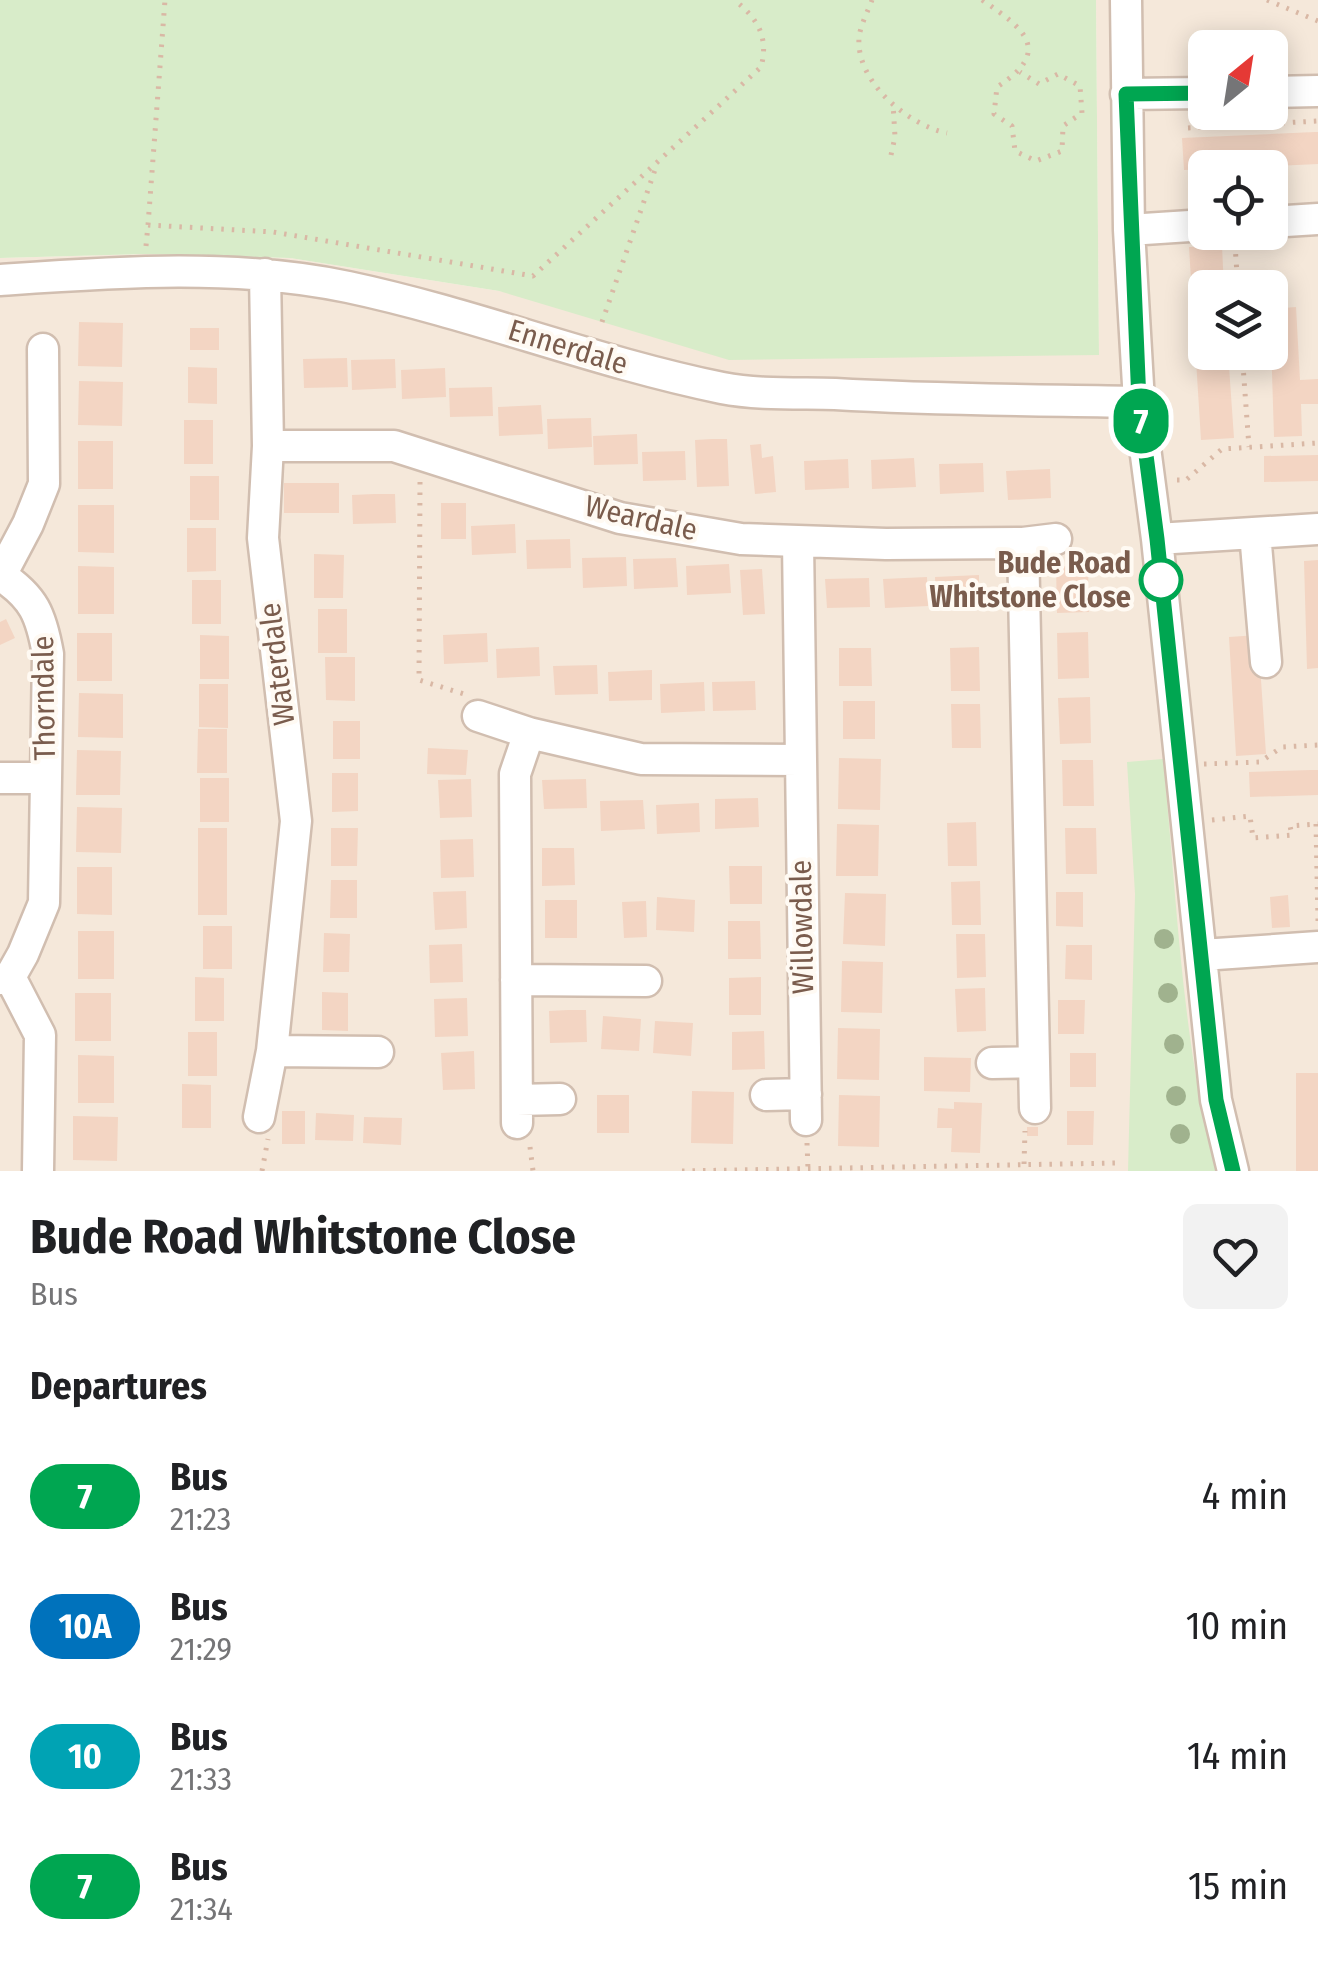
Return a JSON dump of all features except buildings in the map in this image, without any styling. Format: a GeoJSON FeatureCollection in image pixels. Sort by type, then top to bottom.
{"type":"FeatureCollection","features":[{"type":"Feature","properties":{"kind":"street"},"geometry":{"type":"LineString","coordinates":[[1126,0],[1129,230],[1139,402],[1216,1100],[1233,1171]]}},
{"type":"Feature","properties":{"kind":"street"},"geometry":{"type":"LineString","coordinates":[[1288,92],[1318,91]]}},
{"type":"Feature","properties":{"kind":"street"},"geometry":{"type":"LineString","coordinates":[[1126,94],[1188,93]]}},
{"type":"Feature","properties":{"kind":"street"},"geometry":{"type":"LineString","coordinates":[[1288,227],[1318,219]]}},
{"type":"Feature","properties":{"kind":"street"},"geometry":{"type":"LineString","coordinates":[[1129,230],[1188,227]]}},
{"type":"Feature","properties":{"kind":"street","name":"Ennerdale"},"geometry":{"type":"LineString","coordinates":[[0,280],[119,272],[264,274],[346,287],[485,321],[606,361],[726,389],[922,399],[1139,402]]}},
{"type":"Feature","properties":{"kind":"street","name":"Waterdale"},"geometry":{"type":"LineString","coordinates":[[258,1117],[272,1052],[296,821],[264,538],[268,446],[264,274]]}},
{"type":"Feature","properties":{"kind":"street","name":"Thorndale"},"geometry":{"type":"LineString","coordinates":[[38,1171],[40,1036],[5,978],[23,954],[44,903],[48,654],[41,618],[23,590],[0,575],[28,524],[44,484],[42,349]]}},
{"type":"Feature","properties":{"kind":"street","name":"Weardale"},"geometry":{"type":"LineString","coordinates":[[268,446],[394,446],[620,518],[740,540],[1023,543],[1056,539]]}},
{"type":"Feature","properties":{"kind":"street"},"geometry":{"type":"LineString","coordinates":[[1157,539],[1318,529]]}},
{"type":"Feature","properties":{"kind":"street"},"geometry":{"type":"LineString","coordinates":[[1254,533],[1266,662]]}},
{"type":"Feature","properties":{"kind":"street","name":"Willowdale"},"geometry":{"type":"LineString","coordinates":[[766,1095],[806,1107],[798,542]]}},
{"type":"Feature","properties":{"kind":"street"},"geometry":{"type":"LineString","coordinates":[[1023,543],[1035,1108]]}},
{"type":"Feature","properties":{"kind":"street"},"geometry":{"type":"LineString","coordinates":[[472,705],[529,733],[641,760],[799,760]]}},
{"type":"Feature","properties":{"kind":"street"},"geometry":{"type":"LineString","coordinates":[[529,733],[515,774],[517,1112],[560,1099]]}},
{"type":"Feature","properties":{"kind":"street","name":"Thorndale"},"geometry":{"type":"LineString","coordinates":[[0,778],[46,778]]}},
{"type":"Feature","properties":{"kind":"street"},"geometry":{"type":"LineString","coordinates":[[1202,955],[1318,947]]}},
{"type":"Feature","properties":{"kind":"street"},"geometry":{"type":"LineString","coordinates":[[516,980],[646,981]]}},
{"type":"Feature","properties":{"kind":"street"},"geometry":{"type":"LineString","coordinates":[[272,1052],[378,1052]]}},
{"type":"Feature","properties":{"kind":"street"},"geometry":{"type":"LineString","coordinates":[[992,1064],[1034,1062]]}},
{"type":"Feature","properties":{"kind":"path"},"geometry":{"type":"LineString","coordinates":[[146,254],[165,0]]}},
{"type":"Feature","properties":{"kind":"path"},"geometry":{"type":"LineString","coordinates":[[148,225],[273,232],[532,276],[761,68],[766,47],[760,28],[749,11],[734,0]]}},
{"type":"Feature","properties":{"kind":"path"},"geometry":{"type":"LineString","coordinates":[[872,0],[859,38],[862,59],[872,79],[893,103],[930,130],[947,133]]}},
{"type":"Feature","properties":{"kind":"path"},"geometry":{"type":"LineString","coordinates":[[982,0],[1020,30],[1028,48],[1027,62],[1020,72],[996,87],[994,114],[1012,126],[1016,151],[1036,161],[1062,151],[1063,126],[1082,113],[1080,86],[1058,74],[1039,84],[1020,72]]}},
{"type":"Feature","properties":{"kind":"path"},"geometry":{"type":"LineString","coordinates":[[1267,0],[1318,21]]}},
{"type":"Feature","properties":{"kind":"path"},"geometry":{"type":"LineString","coordinates":[[892,155],[893,103]]}},
{"type":"Feature","properties":{"kind":"path"},"geometry":{"type":"LineString","coordinates":[[1288,123],[1318,121]]}},
{"type":"Feature","properties":{"kind":"path"},"geometry":{"type":"LineString","coordinates":[[602,322],[658,161]]}},
{"type":"Feature","properties":{"kind":"path"},"geometry":{"type":"LineString","coordinates":[[1243,370],[1249,447]]}},
{"type":"Feature","properties":{"kind":"path"},"geometry":{"type":"LineString","coordinates":[[1149,482],[1186,480],[1222,449],[1318,444]]}},
{"type":"Feature","properties":{"kind":"path"},"geometry":{"type":"LineString","coordinates":[[420,454],[419,680],[472,705]]}},
{"type":"Feature","properties":{"kind":"path"},"geometry":{"type":"LineString","coordinates":[[1181,765],[1260,762],[1282,747],[1318,746]]}},
{"type":"Feature","properties":{"kind":"path"},"geometry":{"type":"LineString","coordinates":[[1188,823],[1250,816],[1254,838],[1292,836],[1290,826],[1317,824],[1318,923]]}},
{"type":"Feature","properties":{"kind":"path"},"geometry":{"type":"LineString","coordinates":[[682,1171],[1115,1163],[1116,1171]]}},
{"type":"Feature","properties":{"kind":"shaded area"},"geometry":{"type":"Polygon","coordinates":[[[1096,0],[1318,0],[1318,1171],[0,1171],[0,258],[145,254],[290,258],[499,291],[1099,355],[1096,0]]]}},
{"type":"Feature","properties":{"kind":"green space"},"geometry":{"type":"Polygon","coordinates":[[[0,0],[1096,0],[1099,355],[729,360],[499,291],[290,258],[145,254],[0,258],[0,0]]]}},
{"type":"Feature","properties":{"kind":"green space"},"geometry":{"type":"Polygon","coordinates":[[[1163,759],[1188,1018],[1216,1171],[1128,1171],[1135,894],[1127,762],[1163,759]]]}},
{"type":"Feature","properties":{"kind":"bus line","name":"7"},"geometry":{"type":"LineString","coordinates":[[1188,93],[1126,94],[1129,230],[1139,402],[1216,1100],[1233,1171]]}},
{"type":"Feature","properties":{"kind":"place","name":"Bude Road Whitstone Close"},"geometry":{"type":"Point","coordinates":[1161,580]}}]}
